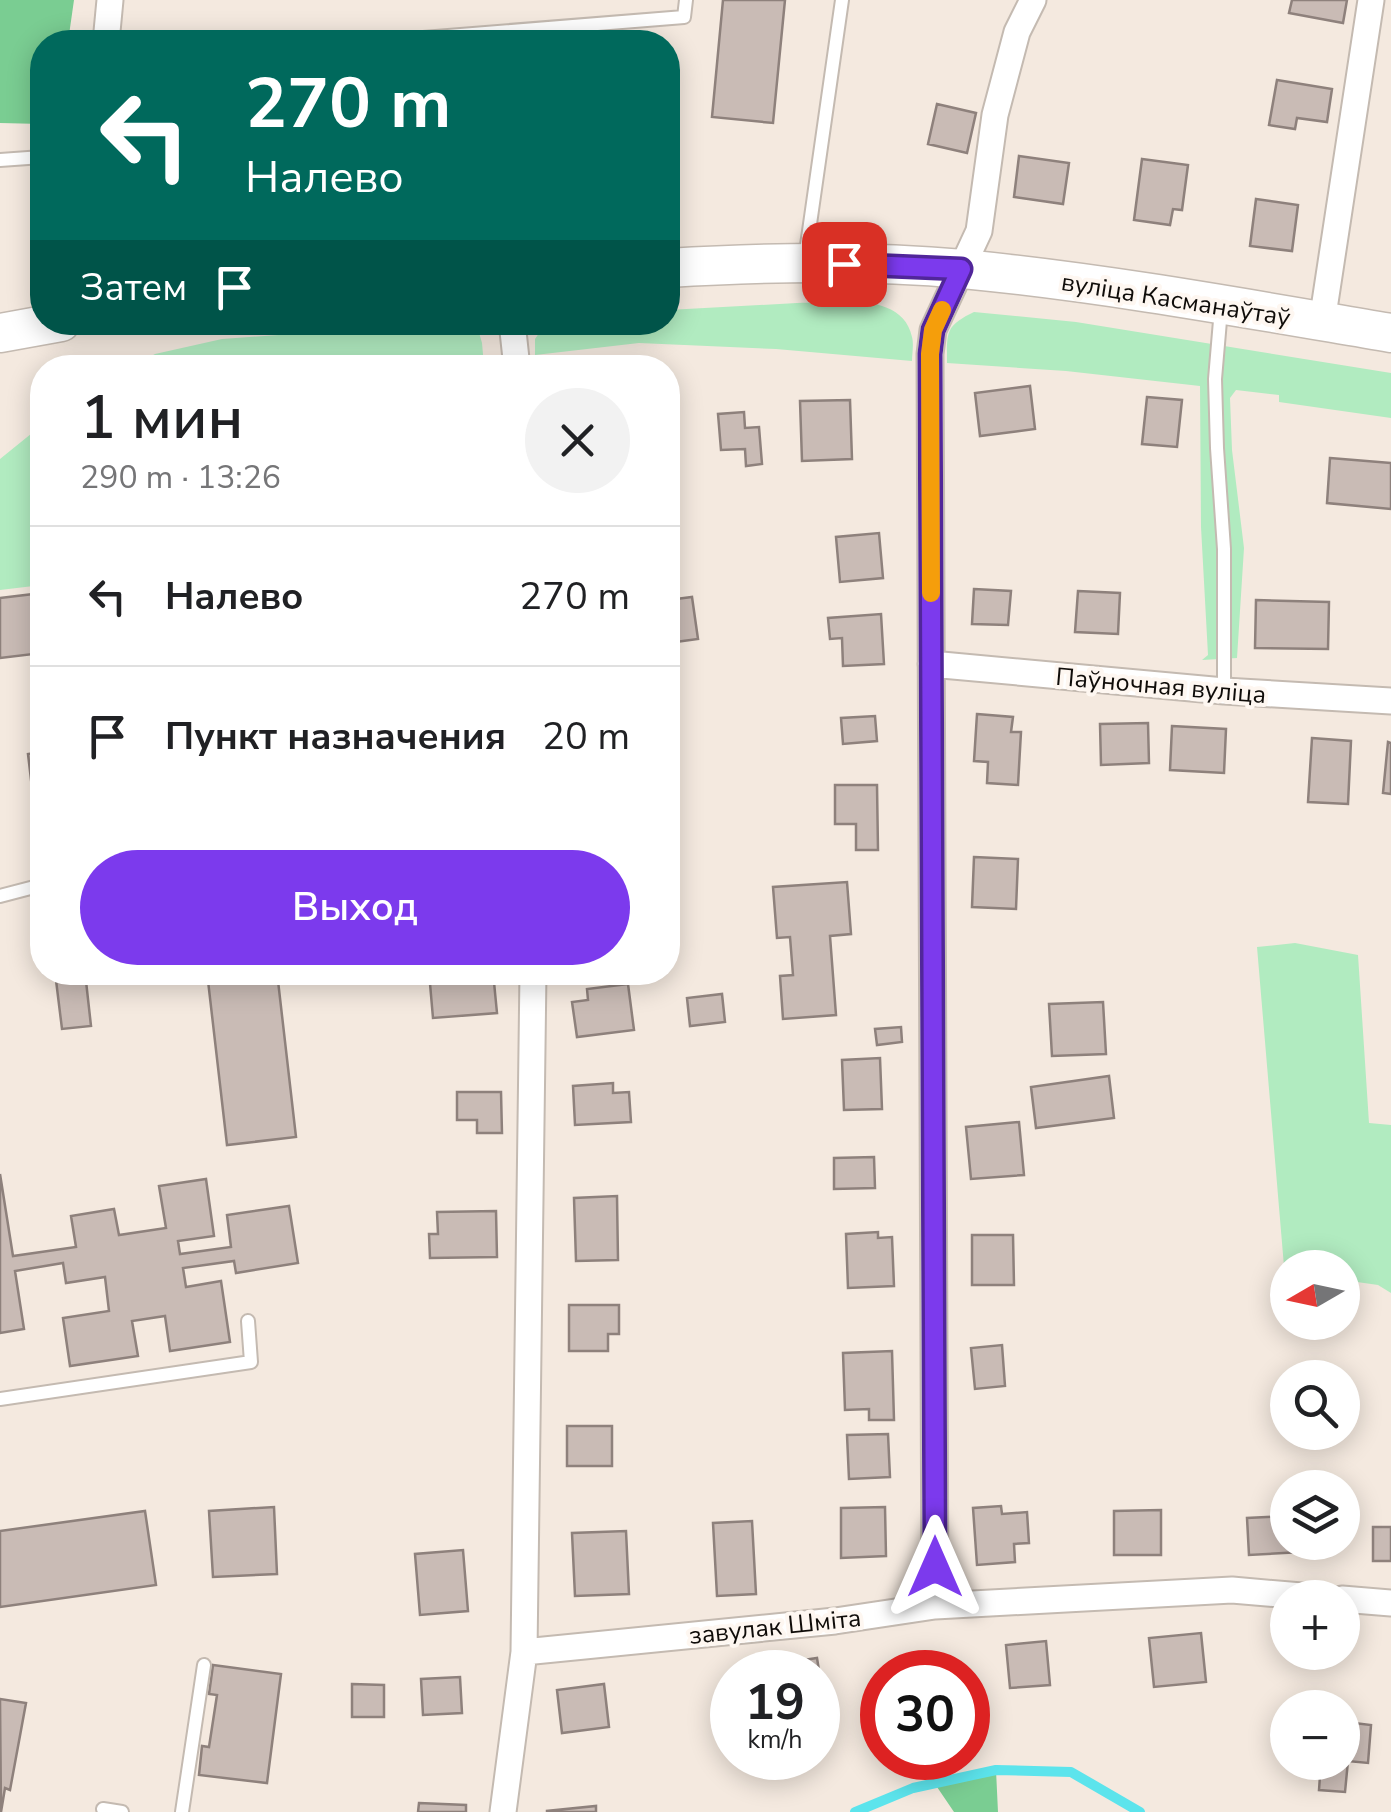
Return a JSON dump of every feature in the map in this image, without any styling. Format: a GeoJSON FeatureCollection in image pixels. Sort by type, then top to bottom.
{"type":"FeatureCollection","features":[{"type":"Feature","properties":{"kind":"main road","name":"вуліца Касманаўтаў"},"geometry":{"type":"LineString","coordinates":[[680,267],[805,262],[961,269],[1391,333]]}},
{"type":"Feature","properties":{"kind":"main road"},"geometry":{"type":"LineString","coordinates":[[0,333],[30,328]]}},
{"type":"Feature","properties":{"kind":"street"},"geometry":{"type":"LineString","coordinates":[[107,30],[110,0]]}},
{"type":"Feature","properties":{"kind":"street"},"geometry":{"type":"LineString","coordinates":[[935,1606],[930,354],[933,330],[979,231],[995,116],[1018,32],[1033,0]]}},
{"type":"Feature","properties":{"kind":"street"},"geometry":{"type":"LineString","coordinates":[[1322,322],[1371,0]]}},
{"type":"Feature","properties":{"kind":"street","name":"Паўночная вуліца"},"geometry":{"type":"LineString","coordinates":[[931,664],[1224,692],[1391,701]]}},
{"type":"Feature","properties":{"kind":"street"},"geometry":{"type":"LineString","coordinates":[[503,1812],[524,1652],[533,985]]}},
{"type":"Feature","properties":{"kind":"street","name":"завулак Шміта"},"geometry":{"type":"LineString","coordinates":[[524,1652],[935,1606],[1232,1590],[1270,1593]]}},
{"type":"Feature","properties":{"kind":"street"},"geometry":{"type":"LineString","coordinates":[[1360,1600],[1391,1603]]}},
{"type":"Feature","properties":{"kind":"lane"},"geometry":{"type":"LineString","coordinates":[[522,30],[684,17],[686,0]]}},
{"type":"Feature","properties":{"kind":"lane"},"geometry":{"type":"LineString","coordinates":[[805,262],[842,0]]}},
{"type":"Feature","properties":{"kind":"lane"},"geometry":{"type":"LineString","coordinates":[[0,160],[30,158]]}},
{"type":"Feature","properties":{"kind":"lane"},"geometry":{"type":"LineString","coordinates":[[1221,305],[1216,379],[1224,548],[1224,692]]}},
{"type":"Feature","properties":{"kind":"lane"},"geometry":{"type":"LineString","coordinates":[[0,896],[30,888]]}},
{"type":"Feature","properties":{"kind":"lane"},"geometry":{"type":"LineString","coordinates":[[0,1399],[252,1362],[248,1321]]}},
{"type":"Feature","properties":{"kind":"lane"},"geometry":{"type":"LineString","coordinates":[[182,1812],[204,1665]]}},
{"type":"Feature","properties":{"kind":"lane"},"geometry":{"type":"LineString","coordinates":[[104,1809],[122,1812]]}},
{"type":"Feature","properties":{"kind":"green space"},"geometry":{"type":"Polygon","coordinates":[[[0,0],[74,0],[70,30],[30,30],[30,124],[0,123],[0,0]]]}},
{"type":"Feature","properties":{"kind":"green space"},"geometry":{"type":"Polygon","coordinates":[[[864,302],[895,312],[906,322],[912,337],[912,361],[776,349],[639,343],[535,355],[538,335],[680,335],[680,309],[864,302]]]}},
{"type":"Feature","properties":{"kind":"green space"},"geometry":{"type":"Polygon","coordinates":[[[974,312],[1076,322],[1391,373],[1391,418],[1279,402],[1279,395],[1236,390],[1230,398],[1244,548],[1237,658],[1202,660],[1208,655],[1201,527],[1200,386],[947,363],[950,331],[974,312]]]}},
{"type":"Feature","properties":{"kind":"green space"},"geometry":{"type":"Polygon","coordinates":[[[278,335],[480,335],[483,355],[153,355],[222,339],[278,335]]]}},
{"type":"Feature","properties":{"kind":"green space"},"geometry":{"type":"Polygon","coordinates":[[[30,435],[30,586],[0,590],[0,459],[30,435]]]}},
{"type":"Feature","properties":{"kind":"green space"},"geometry":{"type":"Polygon","coordinates":[[[1295,943],[1358,955],[1369,1123],[1391,1125],[1391,1293],[1378,1285],[1360,1282],[1360,1250],[1283,1250],[1257,947],[1295,943]]]}},
{"type":"Feature","properties":{"kind":"green space"},"geometry":{"type":"Polygon","coordinates":[[[996,1770],[998,1812],[954,1812],[935,1784],[990,1780],[990,1771],[996,1770]]]}},
{"type":"Feature","properties":{"kind":"building"},"geometry":{"type":"Polygon","coordinates":[[[723,0],[785,0],[773,123],[712,117],[723,0]]]}},
{"type":"Feature","properties":{"kind":"building"},"geometry":{"type":"Polygon","coordinates":[[[1292,0],[1347,0],[1343,23],[1289,13],[1292,0]]]}},
{"type":"Feature","properties":{"kind":"building"},"geometry":{"type":"Polygon","coordinates":[[[1277,80],[1332,89],[1327,122],[1297,118],[1295,129],[1269,125],[1277,80]]]}},
{"type":"Feature","properties":{"kind":"building"},"geometry":{"type":"Polygon","coordinates":[[[937,104],[976,113],[967,153],[928,144],[937,104]]]}},
{"type":"Feature","properties":{"kind":"building"},"geometry":{"type":"Polygon","coordinates":[[[1019,156],[1069,163],[1063,204],[1014,197],[1019,156]]]}},
{"type":"Feature","properties":{"kind":"building"},"geometry":{"type":"Polygon","coordinates":[[[1142,159],[1188,165],[1182,210],[1173,209],[1170,225],[1134,220],[1142,159]]]}},
{"type":"Feature","properties":{"kind":"building"},"geometry":{"type":"Polygon","coordinates":[[[1256,199],[1298,205],[1292,251],[1250,246],[1256,199]]]}},
{"type":"Feature","properties":{"kind":"building"},"geometry":{"type":"Polygon","coordinates":[[[1030,386],[1035,429],[980,436],[975,393],[1030,386]]]}},
{"type":"Feature","properties":{"kind":"building"},"geometry":{"type":"Polygon","coordinates":[[[1147,397],[1182,400],[1177,447],[1142,444],[1147,397]]]}},
{"type":"Feature","properties":{"kind":"building"},"geometry":{"type":"Polygon","coordinates":[[[850,400],[852,459],[802,461],[800,401],[850,400]]]}},
{"type":"Feature","properties":{"kind":"building"},"geometry":{"type":"Polygon","coordinates":[[[744,412],[745,428],[759,427],[762,464],[746,466],[745,449],[721,450],[718,414],[744,412]]]}},
{"type":"Feature","properties":{"kind":"building"},"geometry":{"type":"Polygon","coordinates":[[[1330,458],[1391,463],[1391,509],[1327,503],[1330,458]]]}},
{"type":"Feature","properties":{"kind":"building"},"geometry":{"type":"Polygon","coordinates":[[[879,533],[883,578],[840,582],[836,537],[879,533]]]}},
{"type":"Feature","properties":{"kind":"building"},"geometry":{"type":"Polygon","coordinates":[[[974,589],[1011,591],[1008,625],[972,624],[974,589]]]}},
{"type":"Feature","properties":{"kind":"building"},"geometry":{"type":"Polygon","coordinates":[[[1078,591],[1120,593],[1118,634],[1075,632],[1078,591]]]}},
{"type":"Feature","properties":{"kind":"building"},"geometry":{"type":"Polygon","coordinates":[[[30,594],[30,654],[0,658],[0,598],[30,594]]]}},
{"type":"Feature","properties":{"kind":"building"},"geometry":{"type":"Polygon","coordinates":[[[692,597],[698,639],[680,641],[680,598],[692,597]]]}},
{"type":"Feature","properties":{"kind":"building"},"geometry":{"type":"Polygon","coordinates":[[[1256,600],[1329,602],[1328,649],[1255,648],[1256,600]]]}},
{"type":"Feature","properties":{"kind":"building"},"geometry":{"type":"Polygon","coordinates":[[[881,614],[884,664],[843,666],[842,638],[830,639],[828,618],[881,614]]]}},
{"type":"Feature","properties":{"kind":"building"},"geometry":{"type":"Polygon","coordinates":[[[977,714],[1013,717],[1011,732],[1021,732],[1018,785],[987,783],[988,762],[974,761],[977,714]]]}},
{"type":"Feature","properties":{"kind":"building"},"geometry":{"type":"Polygon","coordinates":[[[875,716],[877,741],[843,744],[841,718],[875,716]]]}},
{"type":"Feature","properties":{"kind":"building"},"geometry":{"type":"Polygon","coordinates":[[[1148,723],[1149,763],[1101,765],[1100,724],[1148,723]]]}},
{"type":"Feature","properties":{"kind":"building"},"geometry":{"type":"Polygon","coordinates":[[[1172,726],[1226,729],[1224,773],[1170,770],[1172,726]]]}},
{"type":"Feature","properties":{"kind":"building"},"geometry":{"type":"Polygon","coordinates":[[[1312,738],[1351,741],[1348,804],[1308,802],[1312,738]]]}},
{"type":"Feature","properties":{"kind":"building"},"geometry":{"type":"Polygon","coordinates":[[[1388,742],[1391,743],[1391,794],[1383,793],[1388,742]]]}},
{"type":"Feature","properties":{"kind":"building"},"geometry":{"type":"Polygon","coordinates":[[[835,785],[877,785],[878,850],[856,850],[856,824],[835,824],[835,785]]]}},
{"type":"Feature","properties":{"kind":"building"},"geometry":{"type":"Polygon","coordinates":[[[974,857],[1018,859],[1016,909],[972,907],[974,857]]]}},
{"type":"Feature","properties":{"kind":"building"},"geometry":{"type":"Polygon","coordinates":[[[847,882],[851,934],[830,936],[836,1015],[783,1019],[780,976],[793,975],[790,937],[777,938],[773,887],[847,882]]]}},
{"type":"Feature","properties":{"kind":"building"},"geometry":{"type":"Polygon","coordinates":[[[57,985],[86,985],[91,1026],[62,1029],[57,985]]]}},
{"type":"Feature","properties":{"kind":"building"},"geometry":{"type":"Polygon","coordinates":[[[209,985],[278,985],[296,1137],[227,1145],[209,985]]]}},
{"type":"Feature","properties":{"kind":"building"},"geometry":{"type":"Polygon","coordinates":[[[430,985],[494,985],[497,1013],[433,1018],[430,985]]]}},
{"type":"Feature","properties":{"kind":"building"},"geometry":{"type":"Polygon","coordinates":[[[628,985],[634,1030],[577,1037],[572,1002],[588,1000],[587,989],[628,985]]]}},
{"type":"Feature","properties":{"kind":"building"},"geometry":{"type":"Polygon","coordinates":[[[722,994],[725,1022],[690,1026],[687,998],[722,994]]]}},
{"type":"Feature","properties":{"kind":"building"},"geometry":{"type":"Polygon","coordinates":[[[1103,1002],[1106,1054],[1052,1056],[1049,1004],[1103,1002]]]}},
{"type":"Feature","properties":{"kind":"building"},"geometry":{"type":"Polygon","coordinates":[[[901,1027],[902,1042],[877,1045],[875,1029],[901,1027]]]}},
{"type":"Feature","properties":{"kind":"building"},"geometry":{"type":"Polygon","coordinates":[[[880,1058],[882,1109],[844,1110],[842,1060],[880,1058]]]}},
{"type":"Feature","properties":{"kind":"building"},"geometry":{"type":"Polygon","coordinates":[[[1109,1076],[1114,1118],[1036,1128],[1031,1087],[1109,1076]]]}},
{"type":"Feature","properties":{"kind":"building"},"geometry":{"type":"Polygon","coordinates":[[[613,1083],[613,1093],[629,1092],[631,1122],[575,1125],[573,1086],[613,1083]]]}},
{"type":"Feature","properties":{"kind":"building"},"geometry":{"type":"Polygon","coordinates":[[[457,1092],[501,1092],[502,1133],[477,1133],[477,1120],[457,1120],[457,1092]]]}},
{"type":"Feature","properties":{"kind":"building"},"geometry":{"type":"Polygon","coordinates":[[[1019,1122],[1024,1175],[971,1179],[966,1127],[1019,1122]]]}},
{"type":"Feature","properties":{"kind":"building"},"geometry":{"type":"Polygon","coordinates":[[[874,1157],[875,1188],[834,1189],[834,1158],[874,1157]]]}},
{"type":"Feature","properties":{"kind":"building"},"geometry":{"type":"Polygon","coordinates":[[[0,1174],[13,1256],[76,1247],[71,1216],[114,1209],[119,1235],[166,1228],[159,1186],[206,1179],[214,1236],[178,1241],[180,1254],[231,1247],[227,1215],[289,1206],[298,1263],[236,1273],[234,1261],[183,1268],[186,1287],[221,1281],[230,1342],[170,1351],[165,1316],[132,1321],[138,1356],[70,1366],[63,1318],[109,1311],[105,1277],[66,1283],[63,1263],[15,1271],[24,1329],[0,1333],[0,1174]]]}},
{"type":"Feature","properties":{"kind":"building"},"geometry":{"type":"Polygon","coordinates":[[[617,1196],[618,1260],[576,1261],[574,1198],[617,1196]]]}},
{"type":"Feature","properties":{"kind":"building"},"geometry":{"type":"Polygon","coordinates":[[[496,1211],[497,1257],[430,1258],[429,1234],[438,1234],[437,1212],[496,1211]]]}},
{"type":"Feature","properties":{"kind":"building"},"geometry":{"type":"Polygon","coordinates":[[[878,1232],[878,1238],[892,1237],[894,1286],[848,1288],[846,1234],[878,1232]]]}},
{"type":"Feature","properties":{"kind":"building"},"geometry":{"type":"Polygon","coordinates":[[[972,1235],[1013,1235],[1014,1285],[972,1285],[972,1235]]]}},
{"type":"Feature","properties":{"kind":"building"},"geometry":{"type":"Polygon","coordinates":[[[569,1305],[619,1305],[619,1334],[608,1334],[608,1351],[569,1351],[569,1305]]]}},
{"type":"Feature","properties":{"kind":"building"},"geometry":{"type":"Polygon","coordinates":[[[1002,1345],[1005,1386],[975,1389],[971,1348],[1002,1345]]]}},
{"type":"Feature","properties":{"kind":"building"},"geometry":{"type":"Polygon","coordinates":[[[892,1351],[894,1420],[869,1420],[869,1409],[845,1410],[843,1353],[892,1351]]]}},
{"type":"Feature","properties":{"kind":"building"},"geometry":{"type":"Polygon","coordinates":[[[567,1426],[612,1426],[612,1466],[567,1466],[567,1426]]]}},
{"type":"Feature","properties":{"kind":"building"},"geometry":{"type":"Polygon","coordinates":[[[888,1434],[890,1477],[849,1479],[847,1435],[888,1434]]]}},
{"type":"Feature","properties":{"kind":"building"},"geometry":{"type":"Polygon","coordinates":[[[1001,1506],[1002,1514],[1027,1512],[1029,1543],[1014,1544],[1015,1562],[977,1565],[973,1508],[1001,1506]]]}},
{"type":"Feature","properties":{"kind":"building"},"geometry":{"type":"Polygon","coordinates":[[[274,1507],[277,1574],[213,1577],[209,1511],[274,1507]]]}},
{"type":"Feature","properties":{"kind":"building"},"geometry":{"type":"Polygon","coordinates":[[[885,1507],[886,1556],[841,1558],[841,1508],[885,1507]]]}},
{"type":"Feature","properties":{"kind":"building"},"geometry":{"type":"Polygon","coordinates":[[[1161,1510],[1161,1555],[1114,1555],[1114,1511],[1161,1510]]]}},
{"type":"Feature","properties":{"kind":"building"},"geometry":{"type":"Polygon","coordinates":[[[145,1511],[156,1585],[0,1607],[0,1531],[145,1511]]]}},
{"type":"Feature","properties":{"kind":"building"},"geometry":{"type":"Polygon","coordinates":[[[1270,1517],[1270,1554],[1249,1555],[1247,1518],[1270,1517]]]}},
{"type":"Feature","properties":{"kind":"building"},"geometry":{"type":"Polygon","coordinates":[[[752,1521],[756,1594],[717,1596],[713,1523],[752,1521]]]}},
{"type":"Feature","properties":{"kind":"building"},"geometry":{"type":"Polygon","coordinates":[[[1373,1527],[1391,1527],[1391,1561],[1373,1561],[1373,1527]]]}},
{"type":"Feature","properties":{"kind":"building"},"geometry":{"type":"Polygon","coordinates":[[[626,1531],[629,1594],[575,1596],[572,1533],[626,1531]]]}},
{"type":"Feature","properties":{"kind":"building"},"geometry":{"type":"Polygon","coordinates":[[[463,1550],[468,1611],[420,1615],[415,1554],[463,1550]]]}},
{"type":"Feature","properties":{"kind":"building"},"geometry":{"type":"Polygon","coordinates":[[[1201,1633],[1206,1682],[1154,1687],[1149,1638],[1201,1633]]]}},
{"type":"Feature","properties":{"kind":"building"},"geometry":{"type":"Polygon","coordinates":[[[1046,1641],[1050,1685],[1010,1688],[1006,1645],[1046,1641]]]}},
{"type":"Feature","properties":{"kind":"building"},"geometry":{"type":"Polygon","coordinates":[[[213,1665],[281,1674],[267,1783],[199,1775],[202,1746],[209,1747],[217,1695],[209,1694],[213,1665]]]}},
{"type":"Feature","properties":{"kind":"building"},"geometry":{"type":"Polygon","coordinates":[[[460,1677],[462,1713],[423,1715],[421,1679],[460,1677]]]}},
{"type":"Feature","properties":{"kind":"building"},"geometry":{"type":"Polygon","coordinates":[[[352,1684],[384,1685],[384,1717],[352,1717],[352,1684]]]}},
{"type":"Feature","properties":{"kind":"building"},"geometry":{"type":"Polygon","coordinates":[[[604,1684],[609,1727],[562,1733],[557,1690],[604,1684]]]}},
{"type":"Feature","properties":{"kind":"building"},"geometry":{"type":"Polygon","coordinates":[[[0,1699],[26,1703],[10,1790],[5,1788],[1,1812],[0,1699]]]}},
{"type":"Feature","properties":{"kind":"building"},"geometry":{"type":"Polygon","coordinates":[[[1360,1724],[1371,1725],[1368,1763],[1360,1762],[1360,1724]]]}},
{"type":"Feature","properties":{"kind":"building"},"geometry":{"type":"Polygon","coordinates":[[[1320,1780],[1346,1780],[1345,1792],[1319,1790],[1320,1780]]]}},
{"type":"Feature","properties":{"kind":"building"},"geometry":{"type":"Polygon","coordinates":[[[419,1803],[466,1805],[466,1812],[418,1812],[419,1803]]]}},
{"type":"Feature","properties":{"kind":"building"},"geometry":{"type":"Polygon","coordinates":[[[596,1806],[596,1812],[547,1812],[547,1811],[596,1806]]]}},
{"type":"Feature","properties":{"kind":"waterway"},"geometry":{"type":"LineString","coordinates":[[855,1812],[913,1788],[996,1770],[1071,1772],[1140,1812]]}},
{"type":"Feature","properties":{"kind":"slow traffic"},"geometry":{"type":"LineString","coordinates":[[931,593],[930,354],[933,330],[942,310]]}},
{"type":"Feature","properties":{"kind":"route"},"geometry":{"type":"LineString","coordinates":[[844,264],[961,269],[933,330],[930,354],[935,1567]]}}]}
